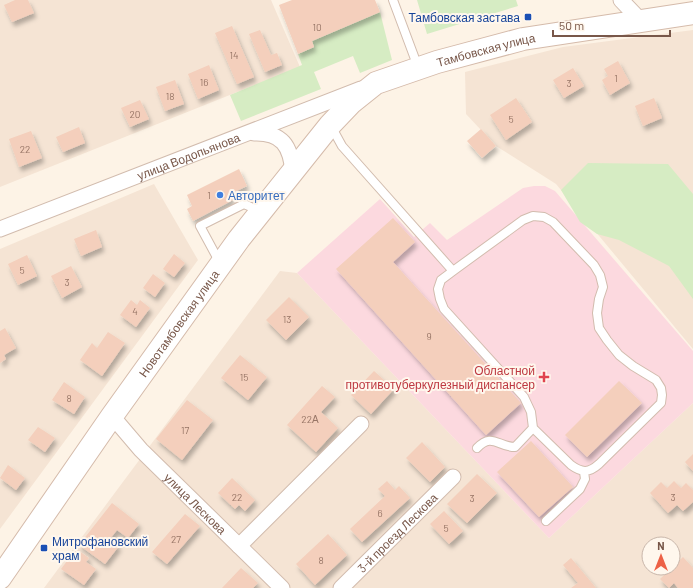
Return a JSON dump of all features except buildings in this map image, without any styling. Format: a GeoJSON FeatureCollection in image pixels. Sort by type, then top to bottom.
{"type":"FeatureCollection","features":[{"type":"Feature","properties":{"kind":"main road","name":"Тамбовская улица"},"geometry":{"type":"LineString","coordinates":[[376,83],[436,62],[523,39],[693,13]]}},
{"type":"Feature","properties":{"kind":"main road","name":"Новотамбовская улица"},"geometry":{"type":"LineString","coordinates":[[0,578],[112,416],[220,264],[330,125],[351,103],[376,83]]}},
{"type":"Feature","properties":{"kind":"street"},"geometry":{"type":"LineString","coordinates":[[621,0],[641,21]]}},
{"type":"Feature","properties":{"kind":"street","name":"улица Водопьянова"},"geometry":{"type":"LineString","coordinates":[[0,228],[376,83]]}},
{"type":"Feature","properties":{"kind":"street"},"geometry":{"type":"LineString","coordinates":[[249,133],[264,132],[275,136],[284,143],[289,151],[293,173]]}},
{"type":"Feature","properties":{"kind":"street","name":"улица Лескова"},"geometry":{"type":"LineString","coordinates":[[112,416],[141,450],[282,588]]}},
{"type":"Feature","properties":{"kind":"street"},"geometry":{"type":"LineString","coordinates":[[239,546],[361,424]]}},
{"type":"Feature","properties":{"kind":"street","name":"3-й проезд Лескова"},"geometry":{"type":"LineString","coordinates":[[341,588],[453,477]]}},
{"type":"Feature","properties":{"kind":"lane"},"geometry":{"type":"LineString","coordinates":[[393,0],[419,68]]}},
{"type":"Feature","properties":{"kind":"lane"},"geometry":{"type":"LineString","coordinates":[[330,125],[342,146],[453,271]]}},
{"type":"Feature","properties":{"kind":"lane"},"geometry":{"type":"LineString","coordinates":[[220,264],[200,226],[244,204],[261,211]]}},
{"type":"Feature","properties":{"kind":"lane"},"geometry":{"type":"LineString","coordinates":[[533,216],[544,217],[553,222],[594,265],[600,275],[603,287],[597,313],[599,328],[619,354],[633,366],[656,380],[661,388],[661,403],[592,470],[584,472],[577,469],[571,465],[534,428],[529,408],[524,397],[444,309],[438,288],[441,280],[453,271],[523,220],[533,216]]}},
{"type":"Feature","properties":{"kind":"lane"},"geometry":{"type":"LineString","coordinates":[[477,448],[488,440],[496,441],[509,447],[515,446],[534,428]]}},
{"type":"Feature","properties":{"kind":"lane"},"geometry":{"type":"LineString","coordinates":[[546,521],[580,489],[585,479],[584,472]]}},
{"type":"Feature","properties":{"kind":"shaded area"},"geometry":{"type":"Polygon","coordinates":[[[0,0],[271,0],[300,67],[0,187],[0,0]]]}},
{"type":"Feature","properties":{"kind":"shaded area"},"geometry":{"type":"Polygon","coordinates":[[[693,30],[693,349],[556,184],[496,146],[466,114],[465,72],[563,47],[693,30]]]}},
{"type":"Feature","properties":{"kind":"shaded area"},"geometry":{"type":"Polygon","coordinates":[[[154,184],[198,260],[0,529],[0,249],[154,184]]]}},
{"type":"Feature","properties":{"kind":"shaded area","name":"Областной противотуберкулезный диспансер"},"geometry":{"type":"Polygon","coordinates":[[[545,186],[555,191],[693,351],[693,403],[549,538],[297,273],[380,199],[414,237],[430,223],[447,240],[523,188],[545,186]]]}},
{"type":"Feature","properties":{"kind":"shaded area"},"geometry":{"type":"Polygon","coordinates":[[[280,271],[297,273],[549,538],[693,403],[693,588],[44,588],[280,271]]]}},
{"type":"Feature","properties":{"kind":"green space"},"geometry":{"type":"Polygon","coordinates":[[[417,0],[516,0],[518,6],[427,34],[417,0]]]}},
{"type":"Feature","properties":{"kind":"green space"},"geometry":{"type":"Polygon","coordinates":[[[380,12],[392,60],[360,73],[353,56],[314,72],[321,89],[241,121],[230,95],[302,65],[298,54],[314,47],[312,41],[380,12]]]}},
{"type":"Feature","properties":{"kind":"green space"},"geometry":{"type":"Polygon","coordinates":[[[588,163],[668,164],[693,194],[693,299],[669,266],[619,240],[597,234],[580,222],[561,190],[588,163]]]}},
{"type":"Feature","properties":{"kind":"place","name":"Тамбовская застава"},"geometry":{"type":"Point","coordinates":[528,17]}},
{"type":"Feature","properties":{"kind":"place","name":"Авторитет"},"geometry":{"type":"Point","coordinates":[220,195]}},
{"type":"Feature","properties":{"kind":"place","name":"Областной противотуберкулезный диспансер"},"geometry":{"type":"Point","coordinates":[544,377]}},
{"type":"Feature","properties":{"kind":"place","name":"Митрофановский храм"},"geometry":{"type":"Point","coordinates":[44,548]}}]}
